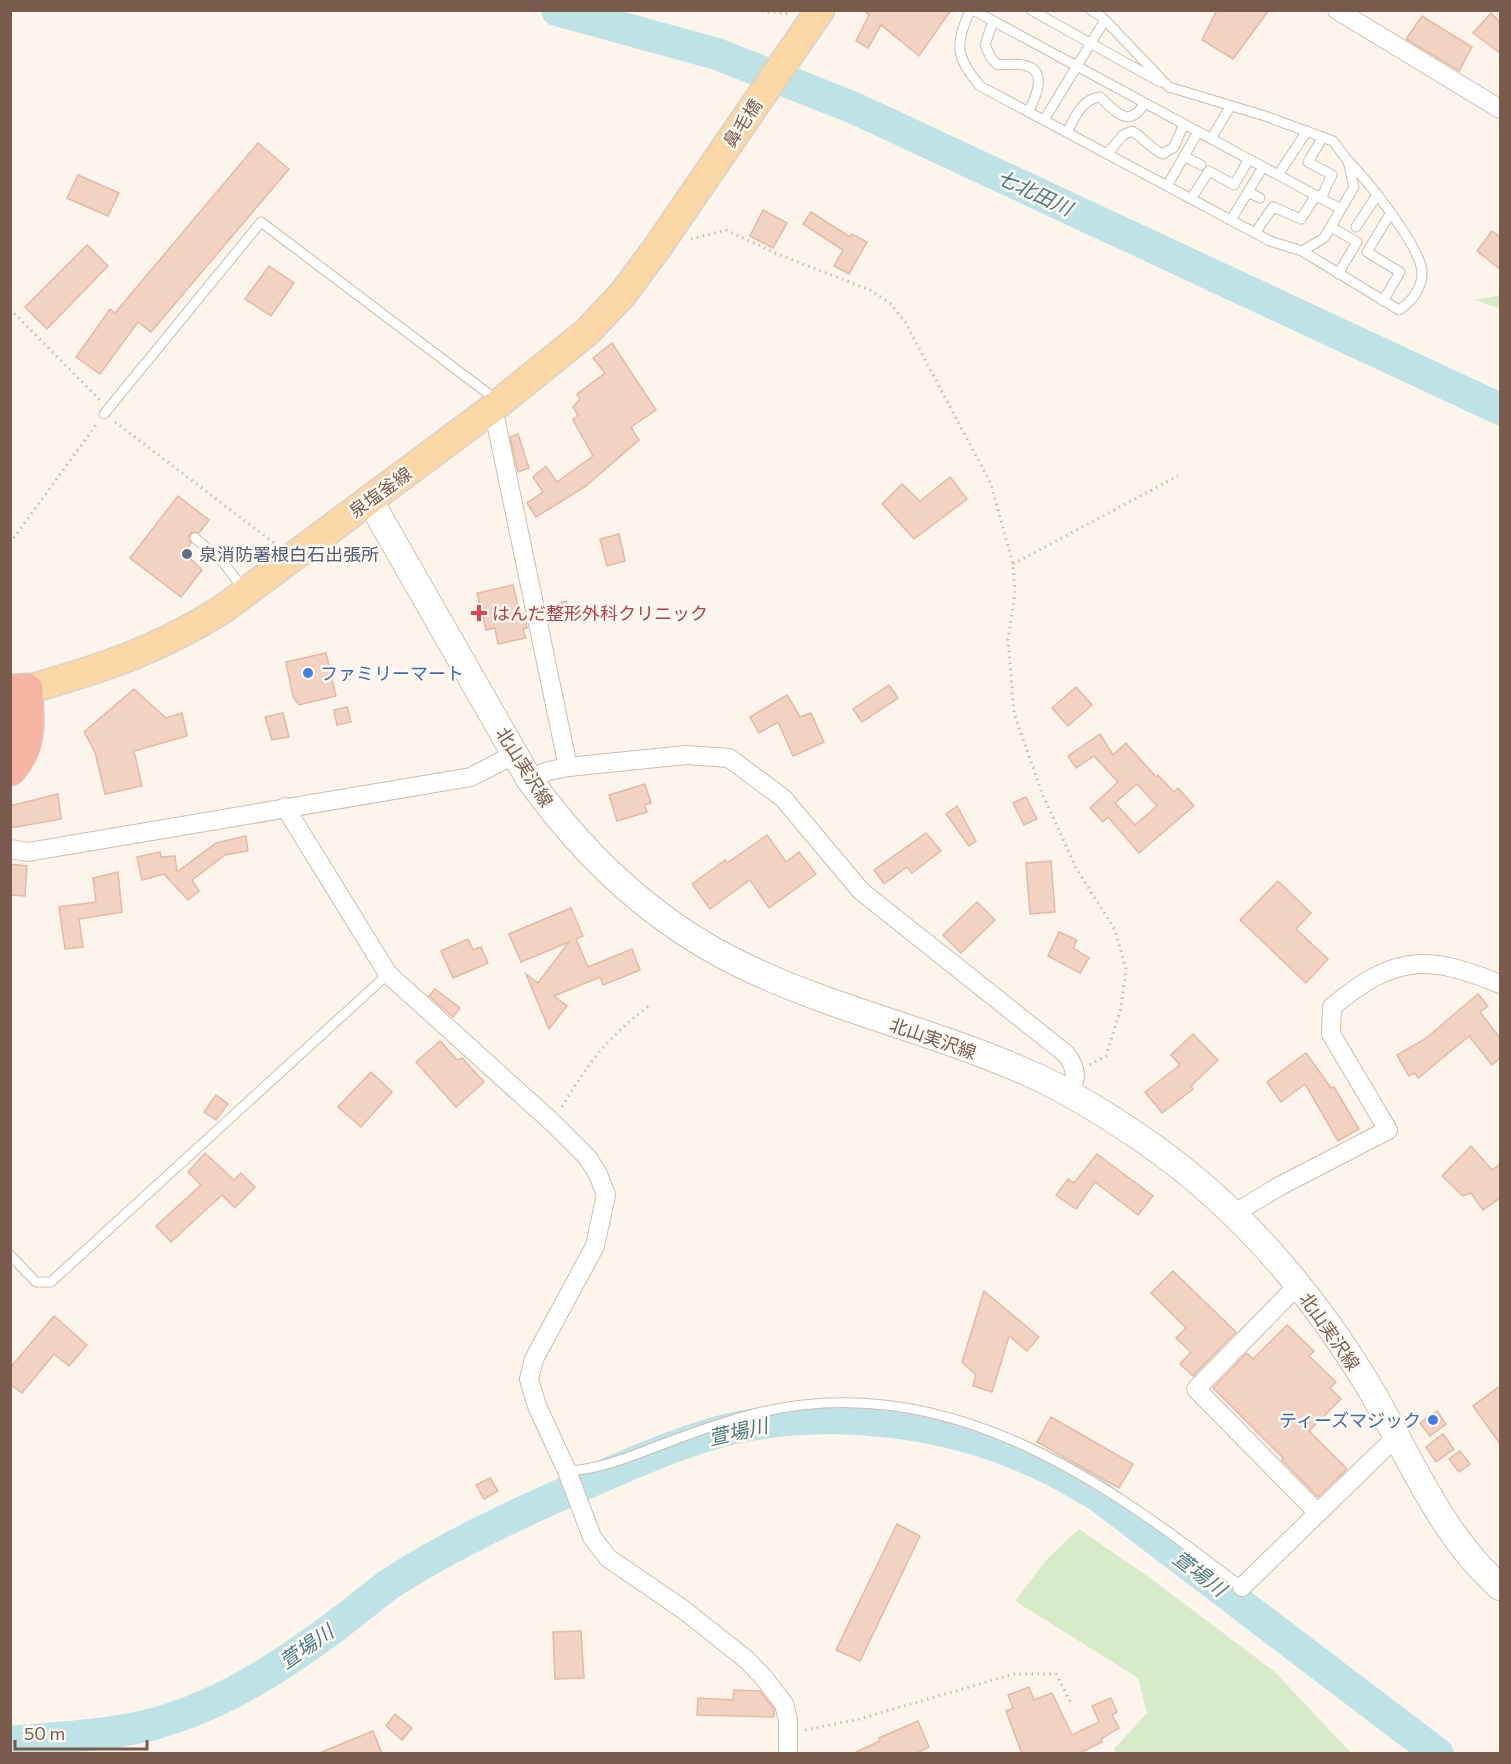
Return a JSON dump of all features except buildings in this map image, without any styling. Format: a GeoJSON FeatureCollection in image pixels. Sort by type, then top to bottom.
{"type":"FeatureCollection","features":[{"type":"Feature","properties":{"kind":"highway"},"geometry":{"type":"LineString","coordinates":[[10,769],[25,746],[27,737],[18,690]]}},
{"type":"Feature","properties":{"kind":"main road","name":"鼻毛橋"},"geometry":{"type":"LineString","coordinates":[[679,215],[814,19]]}},
{"type":"Feature","properties":{"kind":"main road","name":"泉塩釜線"},"geometry":{"type":"LineString","coordinates":[[18,690],[101,669],[146,652],[187,632],[246,592],[496,405],[587,332],[622,295],[679,215]]}},
{"type":"Feature","properties":{"kind":"street"},"geometry":{"type":"LineString","coordinates":[[1336,10],[1500,109]]}},
{"type":"Feature","properties":{"kind":"street"},"geometry":{"type":"LineString","coordinates":[[496,405],[568,767]]}},
{"type":"Feature","properties":{"kind":"street","name":"北山実沢線"},"geometry":{"type":"LineString","coordinates":[[369,499],[529,779],[558,819],[611,875],[649,908],[699,942],[748,969],[818,999],[946,1040],[1027,1072],[1073,1083],[1190,1173],[1235,1213],[1298,1285],[1366,1382],[1438,1513],[1477,1564],[1500,1587]]}},
{"type":"Feature","properties":{"kind":"street"},"geometry":{"type":"LineString","coordinates":[[10,849],[28,852],[471,777],[515,754]]}},
{"type":"Feature","properties":{"kind":"street"},"geometry":{"type":"LineString","coordinates":[[529,779],[548,771],[568,767],[686,755],[729,758],[783,798],[861,891],[1066,1054],[1073,1083]]}},
{"type":"Feature","properties":{"kind":"street"},"geometry":{"type":"LineString","coordinates":[[285,807],[388,974],[553,1123],[587,1157],[598,1174],[606,1195],[604,1215],[595,1246],[534,1359],[529,1379],[537,1406],[592,1537],[608,1558],[684,1610],[747,1660],[784,1704],[788,1720],[788,1754]]}},
{"type":"Feature","properties":{"kind":"street"},"geometry":{"type":"LineString","coordinates":[[1235,1213],[1278,1187],[1388,1130],[1331,1034],[1332,1007],[1355,988],[1384,970],[1419,963],[1460,967],[1500,984]]}},
{"type":"Feature","properties":{"kind":"street"},"geometry":{"type":"LineString","coordinates":[[1298,1285],[1196,1389],[1318,1513]]}},
{"type":"Feature","properties":{"kind":"street"},"geometry":{"type":"LineString","coordinates":[[1242,1587],[1396,1437]]}},
{"type":"Feature","properties":{"kind":"lane"},"geometry":{"type":"LineString","coordinates":[[1031,10],[1169,87],[1333,141],[1348,161],[1367,180],[1414,249],[1422,271],[1420,285],[1409,303],[1398,310],[1302,251],[1255,233],[980,86],[963,66],[959,44],[971,10],[1341,209]]}},
{"type":"Feature","properties":{"kind":"lane"},"geometry":{"type":"LineString","coordinates":[[1091,10],[1105,20],[1169,87]]}},
{"type":"Feature","properties":{"kind":"lane"},"geometry":{"type":"LineString","coordinates":[[1044,120],[1105,20]]}},
{"type":"Feature","properties":{"kind":"lane"},"geometry":{"type":"LineString","coordinates":[[993,21],[985,45],[991,58],[998,65],[1023,65],[1033,69],[1039,80],[1038,93],[1028,112]]}},
{"type":"Feature","properties":{"kind":"lane"},"geometry":{"type":"LineString","coordinates":[[1067,132],[1083,105],[1091,98],[1100,98],[1122,116],[1131,116],[1140,112],[1145,103]]}},
{"type":"Feature","properties":{"kind":"lane"},"geometry":{"type":"LineString","coordinates":[[1211,139],[1230,107]]}},
{"type":"Feature","properties":{"kind":"lane"},"geometry":{"type":"LineString","coordinates":[[1107,154],[1123,135],[1132,131],[1141,136],[1153,150],[1163,154],[1174,147],[1184,124]]}},
{"type":"Feature","properties":{"kind":"lane"},"geometry":{"type":"LineString","coordinates":[[1278,175],[1307,131]]}},
{"type":"Feature","properties":{"kind":"lane"},"geometry":{"type":"LineString","coordinates":[[1167,186],[1198,132]]}},
{"type":"Feature","properties":{"kind":"lane"},"geometry":{"type":"LineString","coordinates":[[1255,233],[1273,207],[1300,219],[1318,196],[1332,175],[1308,162],[1323,137]]}},
{"type":"Feature","properties":{"kind":"lane"},"geometry":{"type":"LineString","coordinates":[[1184,156],[1201,165]]}},
{"type":"Feature","properties":{"kind":"lane"},"geometry":{"type":"LineString","coordinates":[[1191,199],[1209,171],[1234,185],[1249,159]]}},
{"type":"Feature","properties":{"kind":"lane"},"geometry":{"type":"LineString","coordinates":[[1302,251],[1324,238],[1354,187],[1348,161]]}},
{"type":"Feature","properties":{"kind":"lane"},"geometry":{"type":"LineString","coordinates":[[1231,220],[1263,167]]}},
{"type":"Feature","properties":{"kind":"lane"},"geometry":{"type":"LineString","coordinates":[[1248,192],[1260,198]]}},
{"type":"Feature","properties":{"kind":"lane"},"geometry":{"type":"LineString","coordinates":[[1356,227],[1377,195]]}},
{"type":"Feature","properties":{"kind":"lane"},"geometry":{"type":"LineString","coordinates":[[1383,301],[1401,272],[1367,252],[1390,214]]}},
{"type":"Feature","properties":{"kind":"lane"},"geometry":{"type":"LineString","coordinates":[[104,414],[261,222],[496,405]]}},
{"type":"Feature","properties":{"kind":"lane"},"geometry":{"type":"LineString","coordinates":[[1331,227],[1357,242],[1338,274]]}},
{"type":"Feature","properties":{"kind":"lane"},"geometry":{"type":"LineString","coordinates":[[195,538],[223,562],[246,592]]}},
{"type":"Feature","properties":{"kind":"lane"},"geometry":{"type":"LineString","coordinates":[[10,1255],[36,1282],[51,1281],[388,974]]}},
{"type":"Feature","properties":{"kind":"lane"},"geometry":{"type":"LineString","coordinates":[[568,1476],[633,1457],[734,1419],[782,1408],[842,1402],[921,1410],[962,1419],[1051,1457],[1122,1501],[1242,1587]]}},
{"type":"Feature","properties":{"kind":"path"},"geometry":{"type":"LineString","coordinates":[[750,10],[814,19]]}},
{"type":"Feature","properties":{"kind":"path"},"geometry":{"type":"LineString","coordinates":[[657,248],[726,230],[775,253],[870,290],[891,304],[905,322],[990,484],[1013,564],[1015,592],[1008,640],[1014,713],[1042,793],[1076,868],[1115,930],[1126,969],[1121,1008],[1106,1056],[1073,1083]]}},
{"type":"Feature","properties":{"kind":"path"},"geometry":{"type":"LineString","coordinates":[[10,309],[100,399],[104,414],[292,557]]}},
{"type":"Feature","properties":{"kind":"path"},"geometry":{"type":"LineString","coordinates":[[10,543],[104,414]]}},
{"type":"Feature","properties":{"kind":"path"},"geometry":{"type":"LineString","coordinates":[[1013,564],[1178,476]]}},
{"type":"Feature","properties":{"kind":"path"},"geometry":{"type":"LineString","coordinates":[[553,1123],[590,1061],[616,1032],[650,1005]]}},
{"type":"Feature","properties":{"kind":"path"},"geometry":{"type":"LineString","coordinates":[[788,1733],[859,1719],[1014,1674],[1056,1674],[1071,1703]]}},
{"type":"Feature","properties":{"kind":"green space"},"geometry":{"type":"Polygon","coordinates":[[[1500,295],[1500,309],[1475,300],[1500,295]]]}},
{"type":"Feature","properties":{"kind":"green space"},"geometry":{"type":"Polygon","coordinates":[[[1079,1529],[1150,1578],[1275,1672],[1351,1753],[1116,1753],[1114,1749],[1147,1713],[1138,1678],[1015,1601],[1048,1558],[1079,1529]]]}},
{"type":"Feature","properties":{"kind":"waterway","name":"七北田川"},"geometry":{"type":"LineString","coordinates":[[557,10],[717,54],[854,108],[1500,409]]}},
{"type":"Feature","properties":{"kind":"waterway","name":"萱場川"},"geometry":{"type":"LineString","coordinates":[[10,1742],[121,1731],[182,1715],[231,1693],[277,1667],[416,1567],[531,1508],[638,1461],[703,1437],[744,1426],[820,1418],[858,1419],[935,1429],[1009,1451],[1064,1476],[1096,1494],[1438,1754]]}},
{"type":"Feature","properties":{"kind":"place","name":"泉消防署根白石出張所"},"geometry":{"type":"Point","coordinates":[187,554]}},
{"type":"Feature","properties":{"kind":"place","name":"はんだ整形外科クリニック"},"geometry":{"type":"Point","coordinates":[479,613]}},
{"type":"Feature","properties":{"kind":"place","name":"ファミリーマート"},"geometry":{"type":"Point","coordinates":[308,673]}},
{"type":"Feature","properties":{"kind":"place","name":"ティーズマジック"},"geometry":{"type":"Point","coordinates":[1433,1420]}}]}
